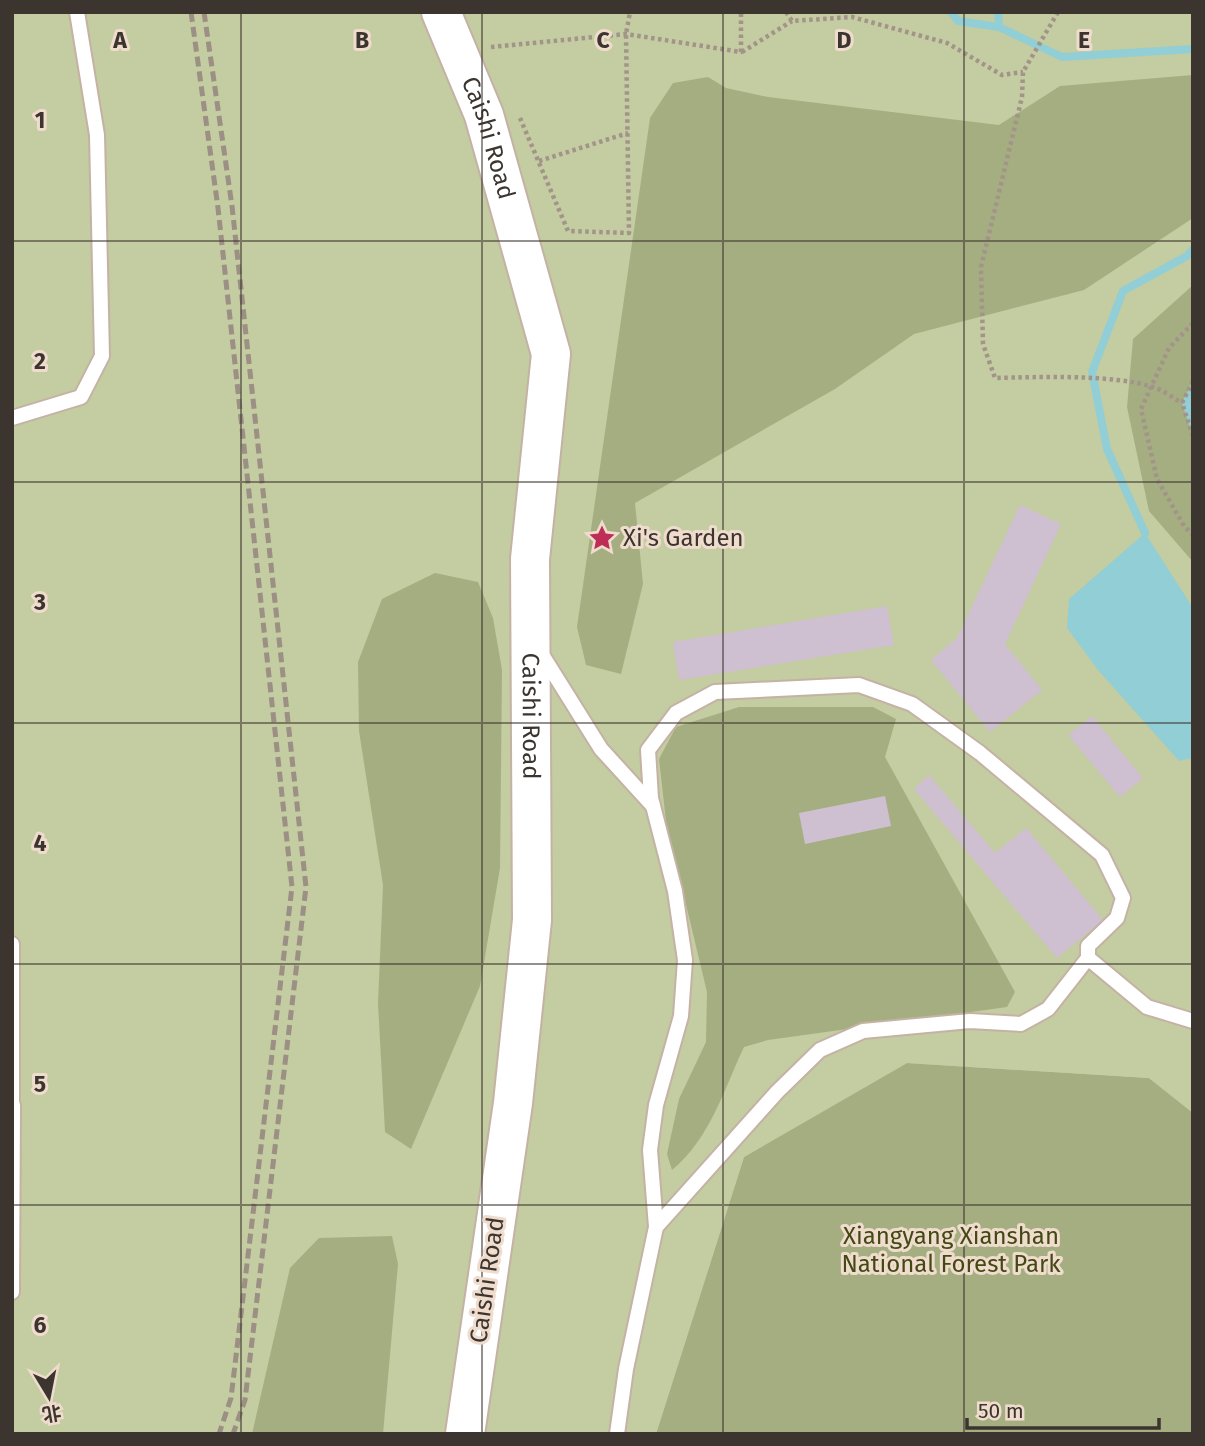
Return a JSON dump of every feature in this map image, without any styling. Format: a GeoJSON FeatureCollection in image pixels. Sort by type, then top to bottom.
{"type":"FeatureCollection","features":[{"type":"Feature","properties":{"kind":"street","name":"Caishi Road"},"geometry":{"type":"LineString","coordinates":[[441,12],[484,115],[551,354],[530,559],[532,920],[513,1103],[465,1434]]}},
{"type":"Feature","properties":{"kind":"lane"},"geometry":{"type":"LineString","coordinates":[[12,418],[81,397],[102,356],[97,135],[77,12]]}},
{"type":"Feature","properties":{"kind":"lane"},"geometry":{"type":"LineString","coordinates":[[530,637],[601,749],[653,807]]}},
{"type":"Feature","properties":{"kind":"lane"},"geometry":{"type":"LineString","coordinates":[[617,1434],[626,1369],[656,1227],[650,1150],[656,1105],[681,1016],[685,960],[675,891],[653,807],[648,750],[676,713],[715,692],[859,685],[912,704],[979,753],[1102,855],[1124,898],[1117,918],[1088,946],[1088,958],[1048,1009],[1021,1024],[970,1021],[863,1031],[820,1050],[777,1092],[656,1227]]}},
{"type":"Feature","properties":{"kind":"lane"},"geometry":{"type":"LineString","coordinates":[[12,944],[12,1292]]}},
{"type":"Feature","properties":{"kind":"lane"},"geometry":{"type":"LineString","coordinates":[[1088,958],[1147,1007],[1193,1021]]}},
{"type":"Feature","properties":{"kind":"path"},"geometry":{"type":"LineString","coordinates":[[517,111],[568,231],[629,233],[626,34],[630,12]]}},
{"type":"Feature","properties":{"kind":"path"},"geometry":{"type":"LineString","coordinates":[[741,12],[741,52]]}},
{"type":"Feature","properties":{"kind":"path"},"geometry":{"type":"LineString","coordinates":[[786,12],[792,21]]}},
{"type":"Feature","properties":{"kind":"path"},"geometry":{"type":"LineString","coordinates":[[1058,12],[1023,72],[1022,97],[981,267],[983,344],[995,379],[1085,379],[1153,387],[1182,403],[1193,436]]}},
{"type":"Feature","properties":{"kind":"path"},"geometry":{"type":"LineString","coordinates":[[496,60],[491,47],[626,34],[741,52],[792,21],[852,17],[947,43],[1002,75],[1023,72]]}},
{"type":"Feature","properties":{"kind":"path"},"geometry":{"type":"LineString","coordinates":[[539,161],[628,133]]}},
{"type":"Feature","properties":{"kind":"path"},"geometry":{"type":"LineString","coordinates":[[1193,323],[1169,348],[1140,410],[1157,479],[1184,526],[1193,535]]}},
{"type":"Feature","properties":{"kind":"path"},"geometry":{"type":"LineString","coordinates":[[1182,403],[1193,381]]}},
{"type":"Feature","properties":{"kind":"green space","name":"Xi's Garden"},"geometry":{"type":"Polygon","coordinates":[[[12,12],[1193,12],[1193,1113],[1149,1078],[907,1063],[744,1157],[656,1434],[12,1434],[12,12]]]}},
{"type":"Feature","properties":{"kind":"green space"},"geometry":{"type":"Polygon","coordinates":[[[1193,75],[1193,218],[1084,290],[914,334],[835,389],[635,503],[643,584],[621,674],[586,665],[577,627],[650,118],[673,83],[708,77],[726,88],[768,97],[999,125],[1060,86],[1193,75]]]}},
{"type":"Feature","properties":{"kind":"green space"},"geometry":{"type":"Polygon","coordinates":[[[1193,285],[1193,562],[1149,511],[1127,407],[1133,339],[1193,285]]]}},
{"type":"Feature","properties":{"kind":"green space"},"geometry":{"type":"Polygon","coordinates":[[[435,573],[478,582],[493,618],[502,670],[500,868],[480,986],[411,1149],[385,1132],[378,1004],[383,885],[359,731],[358,662],[382,599],[435,573]]]}},
{"type":"Feature","properties":{"kind":"green space"},"geometry":{"type":"Polygon","coordinates":[[[739,707],[873,707],[896,719],[885,757],[1015,992],[1007,1007],[768,1040],[744,1047],[706,1129],[685,1158],[672,1170],[667,1154],[679,1099],[706,1042],[707,992],[666,821],[659,759],[676,727],[739,707]]]}},
{"type":"Feature","properties":{"kind":"green space","name":"Xiangyang Xianshan National Forest Park"},"geometry":{"type":"Polygon","coordinates":[[[907,1063],[1149,1078],[1193,1113],[1193,1434],[656,1434],[744,1157],[907,1063]]]}},
{"type":"Feature","properties":{"kind":"green space"},"geometry":{"type":"Polygon","coordinates":[[[392,1236],[398,1264],[383,1434],[252,1434],[290,1268],[319,1238],[392,1236]]]}},
{"type":"Feature","properties":{"kind":"water"},"geometry":{"type":"Polygon","coordinates":[[[1193,381],[1193,436],[1182,403],[1193,381]]]}},
{"type":"Feature","properties":{"kind":"water"},"geometry":{"type":"Polygon","coordinates":[[[1145,533],[1193,608],[1193,758],[1179,761],[1098,670],[1067,628],[1069,599],[1145,533]]]}},
{"type":"Feature","properties":{"kind":"building"},"geometry":{"type":"Polygon","coordinates":[[[1020,505],[1061,524],[1005,644],[1042,690],[990,732],[931,660],[957,638],[1020,505]]]}},
{"type":"Feature","properties":{"kind":"building"},"geometry":{"type":"Polygon","coordinates":[[[887,606],[894,645],[679,680],[673,642],[887,606]]]}},
{"type":"Feature","properties":{"kind":"building"},"geometry":{"type":"Polygon","coordinates":[[[1092,716],[1143,778],[1120,797],[1068,735],[1092,716]]]}},
{"type":"Feature","properties":{"kind":"building"},"geometry":{"type":"Polygon","coordinates":[[[929,775],[995,853],[1026,828],[1103,920],[1057,958],[914,789],[929,775]]]}},
{"type":"Feature","properties":{"kind":"building"},"geometry":{"type":"Polygon","coordinates":[[[885,796],[891,826],[805,844],[799,813],[885,796]]]}},
{"type":"Feature","properties":{"kind":"waterway"},"geometry":{"type":"LineString","coordinates":[[951,12],[958,21],[999,27],[1062,57],[1193,49]]}},
{"type":"Feature","properties":{"kind":"waterway"},"geometry":{"type":"LineString","coordinates":[[998,12],[999,27]]}},
{"type":"Feature","properties":{"kind":"waterway"},"geometry":{"type":"LineString","coordinates":[[1145,533],[1107,449],[1092,372],[1123,291],[1187,256],[1193,249]]}},
{"type":"Feature","properties":{"kind":"railway"},"geometry":{"type":"LineString","coordinates":[[191,12],[218,208],[292,887],[231,1398],[219,1434]]}},
{"type":"Feature","properties":{"kind":"railway"},"geometry":{"type":"LineString","coordinates":[[204,12],[232,206],[306,887],[245,1400],[233,1434]]}},
{"type":"Feature","properties":{"kind":"place","name":"Xi's Garden"},"geometry":{"type":"Point","coordinates":[602,538]}}]}
